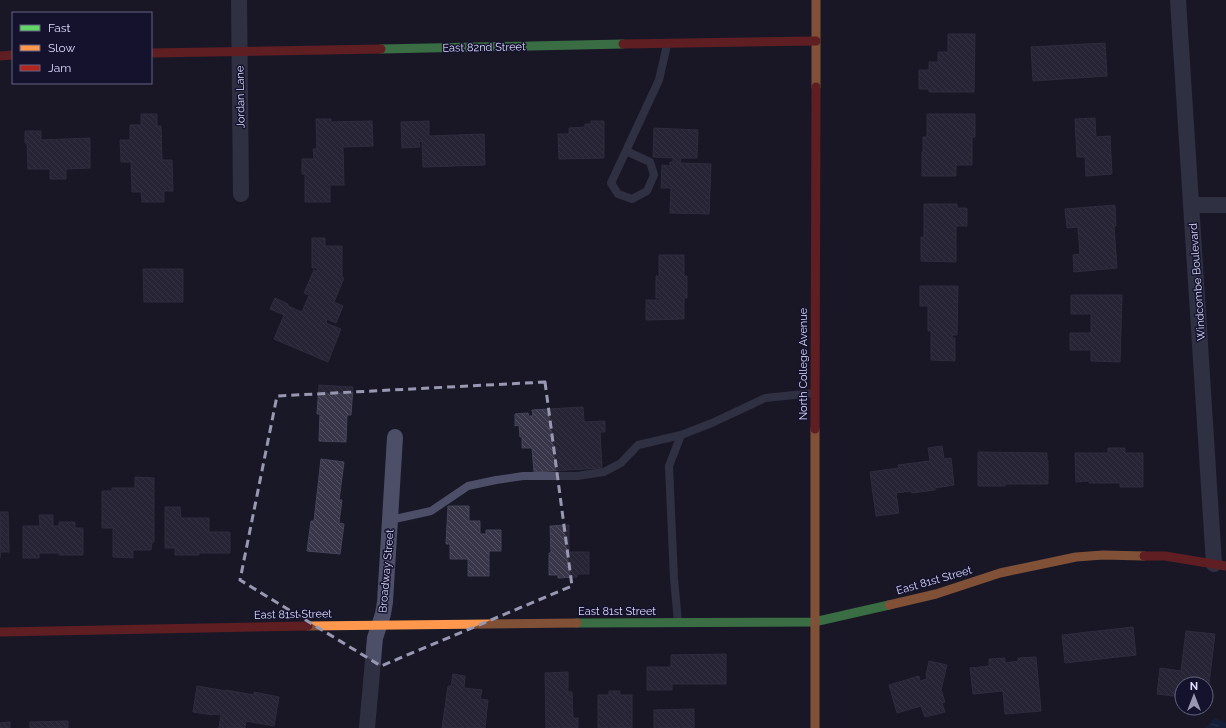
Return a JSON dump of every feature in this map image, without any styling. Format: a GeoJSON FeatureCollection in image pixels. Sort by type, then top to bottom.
{"type":"FeatureCollection","features":[{"type":"Feature","properties":{"kind":"street","name":"Jordan Lane"},"geometry":{"type":"LineString","coordinates":[[239,0],[241,194]]}},
{"type":"Feature","properties":{"kind":"street","name":"Windcombe Boulevard"},"geometry":{"type":"LineString","coordinates":[[1178,0],[1192,205],[1220,565]]}},
{"type":"Feature","properties":{"kind":"street","name":"North College Avenue"},"geometry":{"type":"LineString","coordinates":[[816,728],[814,622],[816,41],[820,1]]}},
{"type":"Feature","properties":{"kind":"street","name":"East 82nd Street"},"geometry":{"type":"LineString","coordinates":[[152,53],[816,41]]}},
{"type":"Feature","properties":{"kind":"street"},"geometry":{"type":"LineString","coordinates":[[0,56],[12,55]]}},
{"type":"Feature","properties":{"kind":"street"},"geometry":{"type":"LineString","coordinates":[[1192,205],[1226,205]]}},
{"type":"Feature","properties":{"kind":"street","name":"Broadway Street"},"geometry":{"type":"LineString","coordinates":[[367,728],[375,638],[385,602],[395,437]]}},
{"type":"Feature","properties":{"kind":"street","name":"East 81st Street"},"geometry":{"type":"LineString","coordinates":[[0,632],[380,624],[814,622],[936,594],[1000,573],[1076,557],[1103,555],[1165,556],[1220,565]]}},
{"type":"Feature","properties":{"kind":"lane"},"geometry":{"type":"LineString","coordinates":[[626,151],[650,162],[654,175],[647,191],[632,199],[618,194],[611,183],[659,80],[668,44]]}},
{"type":"Feature","properties":{"kind":"lane"},"geometry":{"type":"LineString","coordinates":[[390,520],[431,511],[468,486],[523,476],[577,476],[604,472],[621,463],[638,444],[681,435],[712,423],[765,398],[815,393]]}},
{"type":"Feature","properties":{"kind":"lane"},"geometry":{"type":"LineString","coordinates":[[678,622],[674,579],[669,466],[681,435]]}},
{"type":"Feature","properties":{"kind":"highlighted area"},"geometry":{"type":"Polygon","coordinates":[[[545,382],[572,586],[381,666],[240,580],[277,396],[545,382]]]}},
{"type":"Feature","properties":{"kind":"water"},"geometry":{"type":"Polygon","coordinates":[[[1215,718],[1226,723],[1226,728],[1205,728],[1215,718]]]}},
{"type":"Feature","properties":{"kind":"building"},"geometry":{"type":"Polygon","coordinates":[[[948,34],[975,34],[974,92],[929,92],[929,89],[919,89],[919,70],[929,70],[929,62],[938,62],[938,52],[948,52],[948,34]]]}},
{"type":"Feature","properties":{"kind":"building"},"geometry":{"type":"Polygon","coordinates":[[[1105,43],[1107,76],[1033,81],[1031,47],[1105,43]]]}},
{"type":"Feature","properties":{"kind":"building"},"geometry":{"type":"Polygon","coordinates":[[[141,114],[157,114],[157,126],[161,126],[162,160],[172,160],[173,191],[164,191],[164,202],[142,202],[141,192],[132,192],[131,162],[121,162],[120,140],[130,140],[130,125],[141,125],[141,114]]]}},
{"type":"Feature","properties":{"kind":"building"},"geometry":{"type":"Polygon","coordinates":[[[927,114],[975,114],[975,137],[972,137],[972,165],[956,165],[956,176],[922,176],[923,137],[927,137],[927,114]]]}},
{"type":"Feature","properties":{"kind":"building"},"geometry":{"type":"Polygon","coordinates":[[[1095,118],[1096,137],[1110,136],[1112,174],[1086,176],[1085,157],[1077,157],[1075,119],[1095,118]]]}},
{"type":"Feature","properties":{"kind":"building"},"geometry":{"type":"Polygon","coordinates":[[[316,119],[331,119],[331,122],[372,121],[373,146],[343,147],[344,185],[330,185],[330,202],[305,202],[305,174],[302,174],[302,159],[314,159],[313,149],[317,149],[316,119]]]}},
{"type":"Feature","properties":{"kind":"building"},"geometry":{"type":"Polygon","coordinates":[[[429,121],[429,136],[484,134],[485,165],[423,167],[422,141],[419,142],[420,147],[402,148],[401,122],[429,121]]]}},
{"type":"Feature","properties":{"kind":"building"},"geometry":{"type":"Polygon","coordinates":[[[591,121],[604,121],[604,158],[559,159],[558,134],[569,134],[569,128],[585,127],[585,124],[591,124],[591,121]]]}},
{"type":"Feature","properties":{"kind":"building"},"geometry":{"type":"Polygon","coordinates":[[[654,128],[698,130],[697,158],[681,158],[680,163],[711,164],[709,214],[670,213],[671,188],[661,188],[662,165],[670,166],[670,162],[673,162],[673,158],[653,157],[654,128]]]}},
{"type":"Feature","properties":{"kind":"building"},"geometry":{"type":"Polygon","coordinates":[[[25,131],[41,131],[41,140],[90,138],[90,168],[66,169],[66,179],[50,179],[50,169],[28,169],[25,131]]]}},
{"type":"Feature","properties":{"kind":"building"},"geometry":{"type":"Polygon","coordinates":[[[924,204],[957,204],[957,208],[967,208],[967,226],[956,226],[956,262],[921,261],[921,237],[924,237],[924,204]]]}},
{"type":"Feature","properties":{"kind":"building"},"geometry":{"type":"Polygon","coordinates":[[[1115,205],[1116,226],[1114,226],[1117,268],[1074,272],[1073,255],[1080,254],[1078,227],[1067,228],[1065,209],[1115,205]]]}},
{"type":"Feature","properties":{"kind":"building"},"geometry":{"type":"Polygon","coordinates":[[[312,238],[325,238],[325,246],[342,246],[342,277],[344,278],[334,302],[343,306],[336,323],[327,319],[326,323],[341,329],[328,362],[274,339],[284,315],[270,309],[275,298],[302,312],[309,295],[304,293],[314,270],[317,272],[317,268],[312,268],[312,238]]]}},
{"type":"Feature","properties":{"kind":"building"},"geometry":{"type":"Polygon","coordinates":[[[659,255],[684,255],[684,276],[687,276],[687,298],[684,298],[684,319],[646,320],[646,300],[660,300],[660,298],[656,298],[656,276],[659,276],[659,255]]]}},
{"type":"Feature","properties":{"kind":"building"},"geometry":{"type":"Polygon","coordinates":[[[143,269],[183,269],[183,302],[144,302],[143,269]]]}},
{"type":"Feature","properties":{"kind":"building"},"geometry":{"type":"Polygon","coordinates":[[[920,286],[958,286],[957,335],[952,335],[952,338],[955,338],[955,361],[931,360],[931,331],[928,331],[928,306],[920,306],[920,286]]]}},
{"type":"Feature","properties":{"kind":"building"},"geometry":{"type":"Polygon","coordinates":[[[1071,295],[1122,295],[1120,362],[1091,361],[1091,350],[1070,350],[1070,333],[1091,333],[1091,314],[1071,314],[1071,295]]]}},
{"type":"Feature","properties":{"kind":"building"},"geometry":{"type":"Polygon","coordinates":[[[319,385],[353,387],[351,415],[347,415],[346,442],[319,441],[320,414],[317,414],[319,385]]]}},
{"type":"Feature","properties":{"kind":"building"},"geometry":{"type":"Polygon","coordinates":[[[583,407],[584,422],[605,421],[605,432],[600,432],[602,468],[534,472],[532,448],[522,448],[522,437],[520,437],[519,425],[515,426],[515,414],[528,413],[529,416],[533,416],[532,410],[583,407]]]}},
{"type":"Feature","properties":{"kind":"building"},"geometry":{"type":"Polygon","coordinates":[[[942,446],[944,459],[951,458],[954,485],[935,488],[935,490],[912,493],[911,491],[896,493],[899,513],[876,516],[870,472],[899,468],[898,465],[930,461],[928,448],[942,446]]]}},
{"type":"Feature","properties":{"kind":"building"},"geometry":{"type":"Polygon","coordinates":[[[1108,448],[1125,448],[1125,453],[1143,453],[1143,487],[1120,487],[1120,483],[1089,483],[1089,481],[1076,482],[1075,453],[1108,453],[1108,448]]]}},
{"type":"Feature","properties":{"kind":"building"},"geometry":{"type":"Polygon","coordinates":[[[978,452],[1047,453],[1048,484],[1005,484],[1005,486],[978,486],[978,452]]]}},
{"type":"Feature","properties":{"kind":"building"},"geometry":{"type":"Polygon","coordinates":[[[321,459],[344,462],[339,500],[342,500],[339,523],[344,524],[340,554],[307,551],[311,521],[314,521],[321,459]]]}},
{"type":"Feature","properties":{"kind":"building"},"geometry":{"type":"Polygon","coordinates":[[[135,477],[154,478],[154,542],[152,542],[151,550],[133,550],[133,558],[113,557],[113,528],[102,528],[102,491],[112,491],[112,488],[135,488],[135,477]]]}},
{"type":"Feature","properties":{"kind":"building"},"geometry":{"type":"Polygon","coordinates":[[[448,506],[469,506],[469,521],[480,521],[480,534],[486,534],[486,530],[501,530],[501,551],[489,551],[489,576],[468,576],[468,559],[450,559],[450,544],[446,544],[448,506]]]}},
{"type":"Feature","properties":{"kind":"building"},"geometry":{"type":"Polygon","coordinates":[[[165,507],[180,507],[181,518],[209,518],[209,532],[230,532],[230,553],[175,555],[175,548],[165,548],[165,507]]]}},
{"type":"Feature","properties":{"kind":"building"},"geometry":{"type":"Polygon","coordinates":[[[0,512],[8,512],[9,552],[0,552],[0,512]]]}},
{"type":"Feature","properties":{"kind":"building"},"geometry":{"type":"Polygon","coordinates":[[[39,515],[53,515],[53,526],[59,526],[59,522],[75,522],[75,528],[83,528],[83,555],[39,553],[39,558],[23,558],[23,526],[40,526],[39,515]]]}},
{"type":"Feature","properties":{"kind":"building"},"geometry":{"type":"Polygon","coordinates":[[[569,525],[569,552],[589,552],[589,574],[577,574],[577,577],[558,578],[558,575],[549,575],[549,553],[551,553],[550,526],[569,525]]]}},
{"type":"Feature","properties":{"kind":"building"},"geometry":{"type":"Polygon","coordinates":[[[1133,627],[1136,655],[1065,663],[1062,635],[1133,627]]]}},
{"type":"Feature","properties":{"kind":"building"},"geometry":{"type":"Polygon","coordinates":[[[1186,631],[1215,634],[1210,676],[1174,676],[1174,696],[1157,694],[1160,668],[1181,671],[1186,631]]]}},
{"type":"Feature","properties":{"kind":"building"},"geometry":{"type":"Polygon","coordinates":[[[726,654],[726,684],[672,684],[672,690],[647,690],[647,667],[671,667],[671,655],[726,654]]]}},
{"type":"Feature","properties":{"kind":"building"},"geometry":{"type":"Polygon","coordinates":[[[1036,657],[1041,711],[1005,714],[1003,691],[973,694],[970,668],[989,666],[989,659],[1005,658],[1005,663],[1018,661],[1018,658],[1036,657]]]}},
{"type":"Feature","properties":{"kind":"building"},"geometry":{"type":"Polygon","coordinates":[[[929,661],[947,665],[941,690],[945,702],[942,703],[945,712],[925,717],[921,706],[897,713],[889,685],[919,676],[920,681],[927,679],[926,675],[929,661]]]}},
{"type":"Feature","properties":{"kind":"building"},"geometry":{"type":"Polygon","coordinates":[[[568,672],[568,692],[572,692],[573,718],[578,718],[578,728],[546,728],[545,673],[568,672]]]}},
{"type":"Feature","properties":{"kind":"building"},"geometry":{"type":"Polygon","coordinates":[[[453,674],[465,676],[464,688],[482,690],[480,699],[488,700],[485,728],[442,728],[448,686],[451,686],[453,674]]]}},
{"type":"Feature","properties":{"kind":"building"},"geometry":{"type":"Polygon","coordinates":[[[197,686],[254,695],[254,692],[279,697],[274,726],[246,721],[245,728],[219,728],[221,715],[193,712],[197,686]]]}},
{"type":"Feature","properties":{"kind":"building"},"geometry":{"type":"Polygon","coordinates":[[[609,691],[620,691],[620,695],[632,695],[632,728],[598,728],[598,695],[609,695],[609,691]]]}},
{"type":"Feature","properties":{"kind":"building"},"geometry":{"type":"Polygon","coordinates":[[[694,709],[694,728],[654,728],[654,710],[694,709]]]}},
{"type":"Feature","properties":{"kind":"building"},"geometry":{"type":"Polygon","coordinates":[[[68,721],[68,728],[30,728],[30,722],[68,721]]]}},
{"type":"Feature","properties":{"kind":"building"},"geometry":{"type":"Polygon","coordinates":[[[10,722],[10,728],[0,728],[0,723],[10,722]]]}},
{"type":"Feature","properties":{"kind":"traffic: fast"},"geometry":{"type":"LineString","coordinates":[[381,49],[623,44]]}},
{"type":"Feature","properties":{"kind":"traffic: fast"},"geometry":{"type":"LineString","coordinates":[[577,623],[814,622],[889,605]]}},
{"type":"Feature","properties":{"kind":"traffic: slow"},"geometry":{"type":"LineString","coordinates":[[816,0],[816,87]]}},
{"type":"Feature","properties":{"kind":"traffic: slow"},"geometry":{"type":"LineString","coordinates":[[815,429],[815,728]]}},
{"type":"Feature","properties":{"kind":"traffic: slow"},"geometry":{"type":"LineString","coordinates":[[889,605],[936,594],[1000,573],[1076,557],[1103,555],[1144,556]]}},
{"type":"Feature","properties":{"kind":"traffic: slow"},"geometry":{"type":"LineString","coordinates":[[308,626],[577,623]]}},
{"type":"Feature","properties":{"kind":"traffic: jam"},"geometry":{"type":"LineString","coordinates":[[623,44],[816,41]]}},
{"type":"Feature","properties":{"kind":"traffic: jam"},"geometry":{"type":"LineString","coordinates":[[152,53],[381,49]]}},
{"type":"Feature","properties":{"kind":"traffic: jam"},"geometry":{"type":"LineString","coordinates":[[0,56],[12,55]]}},
{"type":"Feature","properties":{"kind":"traffic: jam"},"geometry":{"type":"LineString","coordinates":[[815,429],[816,87]]}},
{"type":"Feature","properties":{"kind":"traffic: jam"},"geometry":{"type":"LineString","coordinates":[[1144,556],[1165,556],[1226,566]]}},
{"type":"Feature","properties":{"kind":"traffic: jam"},"geometry":{"type":"LineString","coordinates":[[0,632],[308,626]]}}]}
